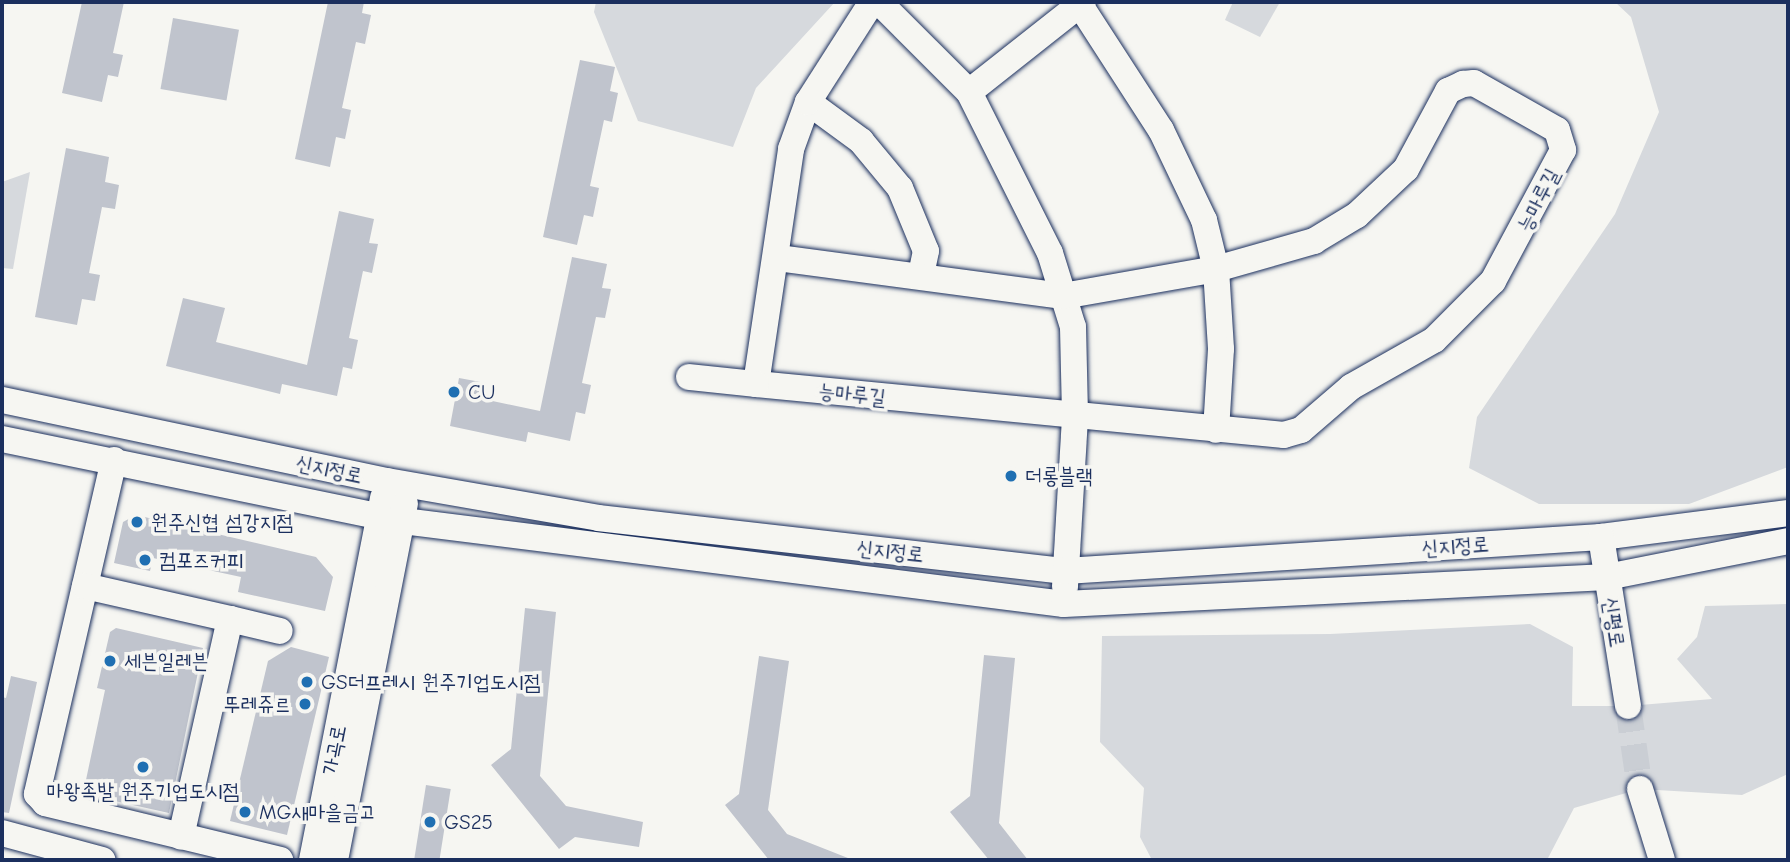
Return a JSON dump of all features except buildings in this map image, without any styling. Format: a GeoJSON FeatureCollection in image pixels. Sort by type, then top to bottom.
{"type":"FeatureCollection","features":[{"type":"Feature","properties":{"kind":"street"},"geometry":{"type":"LineString","coordinates":[[756,384],[778,258],[791,149],[808,102],[872,2]]}},
{"type":"Feature","properties":{"kind":"street"},"geometry":{"type":"LineString","coordinates":[[879,2],[969,92],[1024,193],[1073,327],[1075,418],[1064,604]]}},
{"type":"Feature","properties":{"kind":"street"},"geometry":{"type":"LineString","coordinates":[[969,92],[1081,3],[1161,130],[1204,220],[1216,269],[1221,349],[1216,430]]}},
{"type":"Feature","properties":{"kind":"street","name":"능마루길"},"geometry":{"type":"LineString","coordinates":[[689,377],[1075,418],[1283,435],[1301,430],[1351,387],[1434,340],[1501,272],[1563,150],[1557,130],[1474,83],[1463,84],[1448,91],[1406,169],[1357,215],[1314,241],[1216,269],[1063,296],[778,258]]}},
{"type":"Feature","properties":{"kind":"street"},"geometry":{"type":"LineString","coordinates":[[808,102],[861,141],[900,188],[926,251],[921,275]]}},
{"type":"Feature","properties":{"kind":"street","name":"신지정로"},"geometry":{"type":"LineString","coordinates":[[2,400],[397,483],[598,518],[1065,571],[1601,537],[1788,513]]}},
{"type":"Feature","properties":{"kind":"street","name":"신지정로"},"geometry":{"type":"LineString","coordinates":[[2,439],[391,518],[1064,604],[1607,578],[1788,541]]}},
{"type":"Feature","properties":{"kind":"street"},"geometry":{"type":"LineString","coordinates":[[114,460],[37,794],[45,803],[280,860]]}},
{"type":"Feature","properties":{"kind":"street"},"geometry":{"type":"LineString","coordinates":[[391,518],[397,483]]}},
{"type":"Feature","properties":{"kind":"street","name":"가곡로"},"geometry":{"type":"LineString","coordinates":[[312,860],[391,518]]}},
{"type":"Feature","properties":{"kind":"street","name":"가곡로"},"geometry":{"type":"LineString","coordinates":[[335,860],[391,518]]}},
{"type":"Feature","properties":{"kind":"street","name":"신평로"},"geometry":{"type":"LineString","coordinates":[[1601,537],[1628,706]]}},
{"type":"Feature","properties":{"kind":"street"},"geometry":{"type":"LineString","coordinates":[[85,586],[280,631]]}},
{"type":"Feature","properties":{"kind":"street"},"geometry":{"type":"LineString","coordinates":[[181,837],[230,619]]}},
{"type":"Feature","properties":{"kind":"street"},"geometry":{"type":"LineString","coordinates":[[1640,789],[1662,860]]}},
{"type":"Feature","properties":{"kind":"street"},"geometry":{"type":"LineString","coordinates":[[2,833],[102,860]]}},
{"type":"Feature","properties":{"kind":"shaded area"},"geometry":{"type":"Polygon","coordinates":[[[596,2],[835,2],[756,88],[733,147],[638,121],[594,12],[596,2]]]}},
{"type":"Feature","properties":{"kind":"shaded area"},"geometry":{"type":"Polygon","coordinates":[[[1233,2],[1280,2],[1260,37],[1225,20],[1233,2]]]}},
{"type":"Feature","properties":{"kind":"shaded area"},"geometry":{"type":"Polygon","coordinates":[[[1615,2],[1788,2],[1788,467],[1689,504],[1539,504],[1469,468],[1477,417],[1615,214],[1659,112],[1631,17],[1615,2]]]}},
{"type":"Feature","properties":{"kind":"shaded area"},"geometry":{"type":"Polygon","coordinates":[[[30,172],[13,269],[2,268],[2,182],[30,172]]]}},
{"type":"Feature","properties":{"kind":"shaded area"},"geometry":{"type":"Polygon","coordinates":[[[1788,604],[1788,774],[1742,795],[1640,789],[1574,808],[1547,860],[1152,860],[1140,837],[1144,788],[1100,742],[1102,636],[1330,634],[1530,624],[1573,647],[1572,706],[1628,706],[1712,699],[1677,659],[1697,637],[1705,606],[1788,604]]]}},
{"type":"Feature","properties":{"kind":"tunnel"},"geometry":{"type":"LineString","coordinates":[[1628,706],[1640,789]]}},
{"type":"Feature","properties":{"kind":"place","name":"CU"},"geometry":{"type":"Point","coordinates":[454,392]}},
{"type":"Feature","properties":{"kind":"place","name":"더롱블랙"},"geometry":{"type":"Point","coordinates":[1011,476]}},
{"type":"Feature","properties":{"kind":"place","name":"원주신협 섬강지점"},"geometry":{"type":"Point","coordinates":[137,522]}},
{"type":"Feature","properties":{"kind":"place","name":"컴포즈커피"},"geometry":{"type":"Point","coordinates":[145,560]}},
{"type":"Feature","properties":{"kind":"place","name":"세븐일레븐"},"geometry":{"type":"Point","coordinates":[110,661]}},
{"type":"Feature","properties":{"kind":"place","name":"GS더프레시 원주기업도시점"},"geometry":{"type":"Point","coordinates":[307,682]}},
{"type":"Feature","properties":{"kind":"place","name":"뚜레쥬르"},"geometry":{"type":"Point","coordinates":[305,704]}},
{"type":"Feature","properties":{"kind":"place","name":"마왕족발 원주기업도시점"},"geometry":{"type":"Point","coordinates":[143,767]}},
{"type":"Feature","properties":{"kind":"place","name":"MG새마을금고"},"geometry":{"type":"Point","coordinates":[245,812]}},
{"type":"Feature","properties":{"kind":"place","name":"GS25"},"geometry":{"type":"Point","coordinates":[430,822]}}]}
